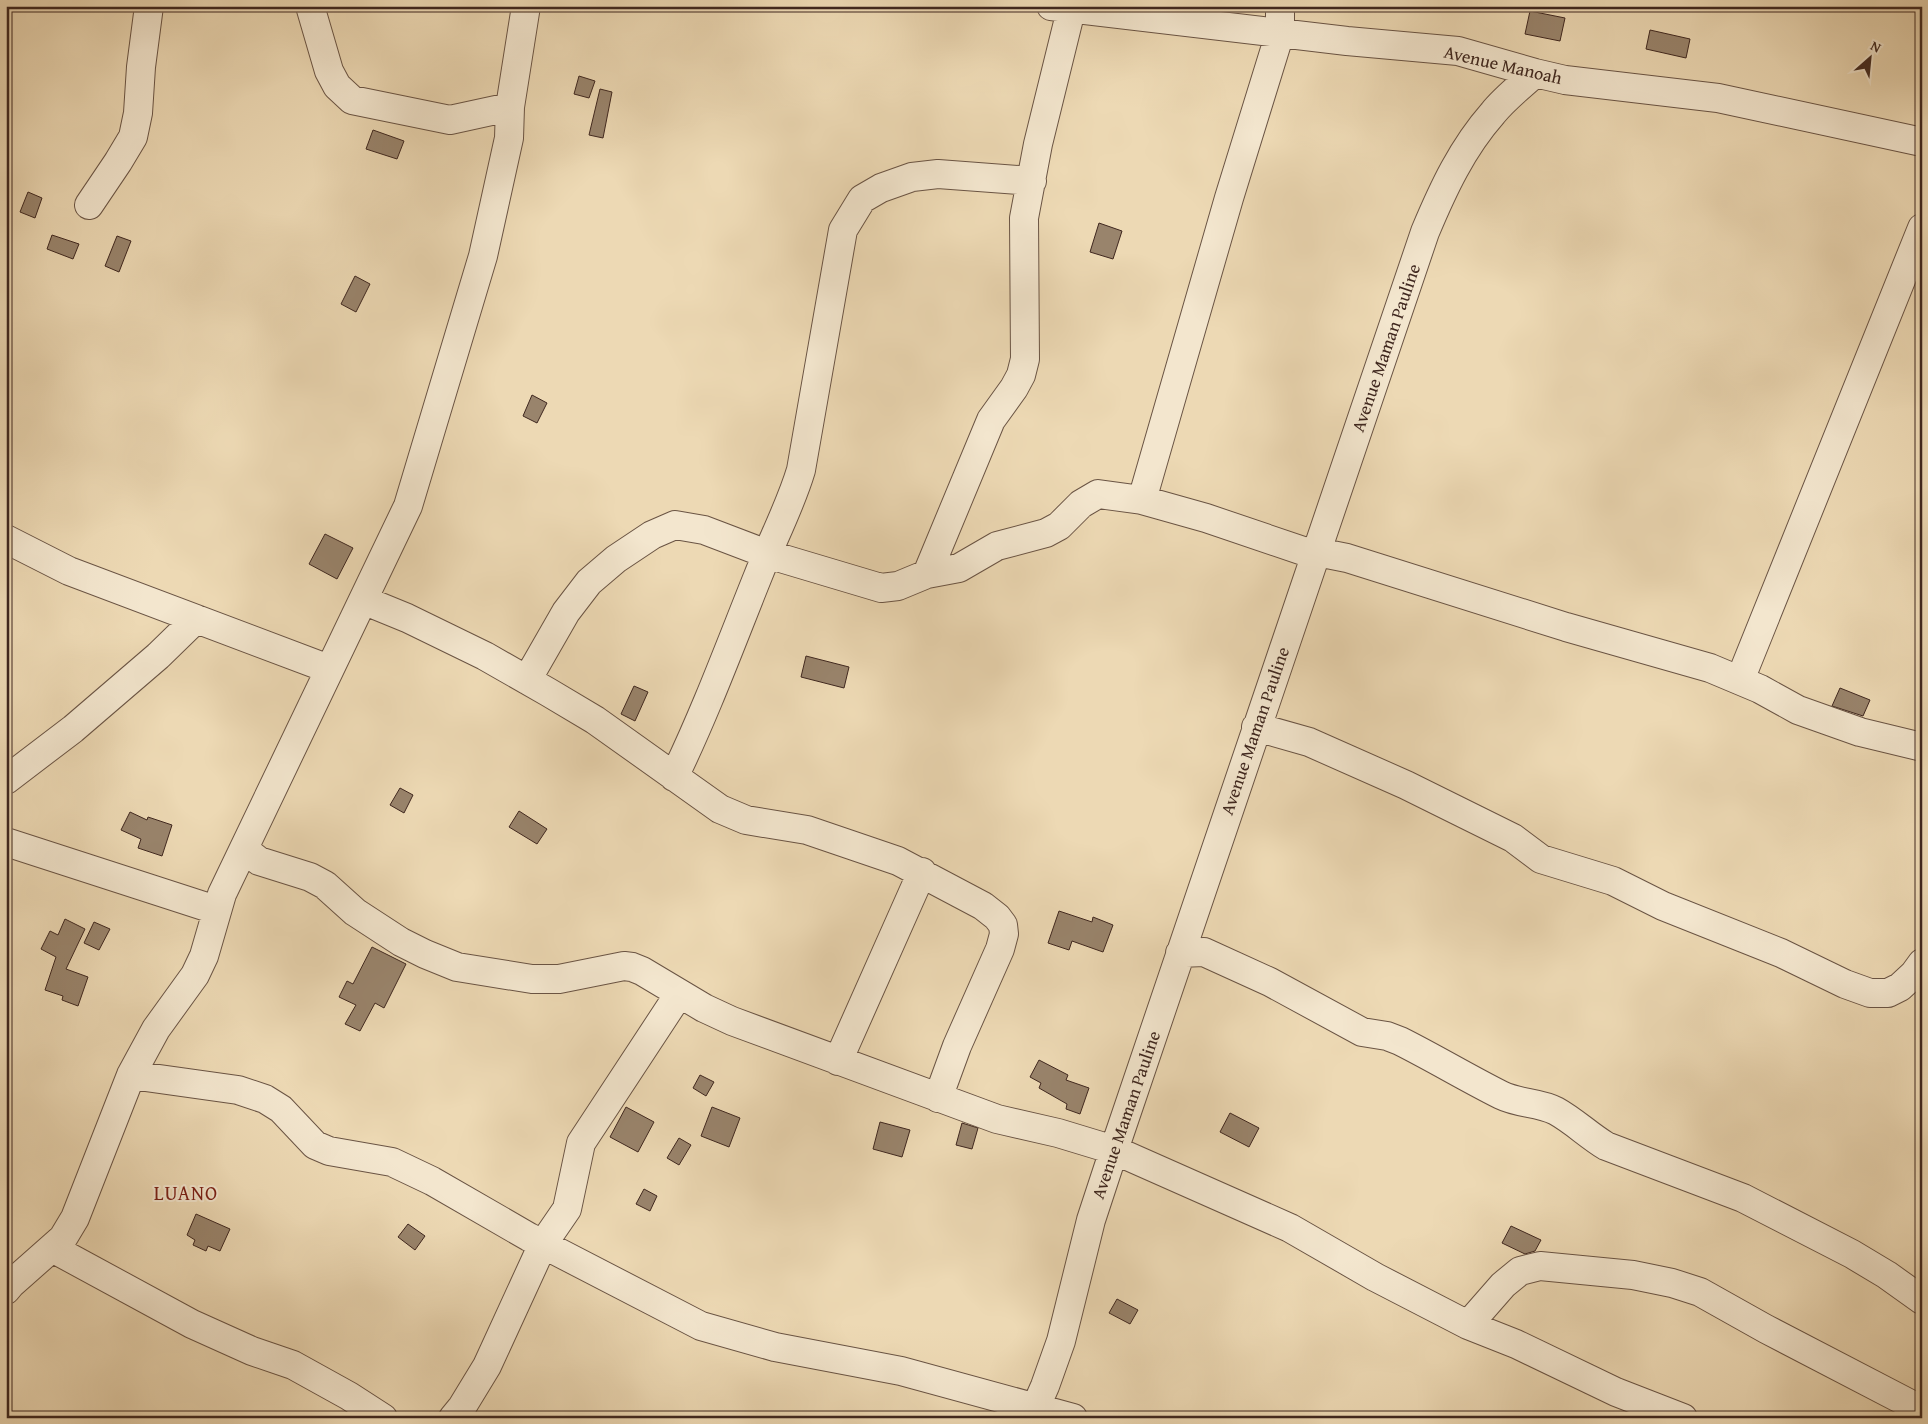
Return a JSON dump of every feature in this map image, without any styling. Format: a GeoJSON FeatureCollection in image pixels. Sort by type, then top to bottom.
{"type":"FeatureCollection","features":[{"type":"Feature","properties":{"kind":"street"},"geometry":{"type":"LineString","coordinates":[[90,205],[132,137],[138,112],[141,67],[149,6]]}},
{"type":"Feature","properties":{"kind":"street"},"geometry":{"type":"LineString","coordinates":[[310,6],[329,71],[337,86],[352,100],[450,120],[510,107]]}},
{"type":"Feature","properties":{"kind":"street"},"geometry":{"type":"LineString","coordinates":[[6,1290],[63,1238],[74,1218],[131,1075],[156,1029],[195,975],[204,956],[216,910],[228,881],[245,850],[329,668],[364,600],[408,506],[483,256],[509,138],[510,107],[526,6]]}},
{"type":"Feature","properties":{"kind":"street"},"geometry":{"type":"LineString","coordinates":[[1142,500],[1229,198],[1280,33],[1280,6]]}},
{"type":"Feature","properties":{"kind":"street"},"geometry":{"type":"LineString","coordinates":[[927,574],[991,420],[1014,388],[1026,359],[1024,218],[1065,7]]}},
{"type":"Feature","properties":{"kind":"street","name":"Avenue Manoah"},"geometry":{"type":"LineString","coordinates":[[1065,7],[1347,41],[1458,51],[1565,80],[1718,98],[1922,142]]}},
{"type":"Feature","properties":{"kind":"street","name":"Avenue Maman Pauline"},"geometry":{"type":"LineString","coordinates":[[1033,1413],[1061,1341],[1091,1220],[1114,1150],[1425,232],[1442,190],[1473,138],[1493,112],[1535,73]]}},
{"type":"Feature","properties":{"kind":"street"},"geometry":{"type":"LineString","coordinates":[[674,777],[710,699],[767,554],[793,496],[801,470],[843,230],[862,199],[881,188],[912,177],[938,174],[1032,181]]}},
{"type":"Feature","properties":{"kind":"street"},"geometry":{"type":"LineString","coordinates":[[1740,680],[1922,228]]}},
{"type":"Feature","properties":{"kind":"street"},"geometry":{"type":"LineString","coordinates":[[527,680],[566,612],[589,582],[616,559],[652,536],[675,525],[704,530],[767,554],[881,588],[898,586],[927,574],[959,568],[997,546],[1046,533],[1059,526],[1081,504],[1098,494],[1142,500],[1206,518],[1314,555],[1328,554],[1348,558],[1566,627],[1710,668],[1760,689],[1798,710],[1860,732],[1922,747]]}},
{"type":"Feature","properties":{"kind":"street"},"geometry":{"type":"LineString","coordinates":[[6,539],[69,572],[329,668]]}},
{"type":"Feature","properties":{"kind":"street"},"geometry":{"type":"LineString","coordinates":[[364,600],[416,622],[485,656],[527,680],[595,720],[704,799],[735,817],[807,830],[898,861],[922,872],[983,906],[997,916],[1003,925],[1004,934],[1000,949],[957,1046],[938,1098]]}},
{"type":"Feature","properties":{"kind":"street"},"geometry":{"type":"LineString","coordinates":[[9,771],[72,730],[158,656],[196,619]]}},
{"type":"Feature","properties":{"kind":"street"},"geometry":{"type":"LineString","coordinates":[[1256,727],[1309,742],[1406,785],[1513,838],[1541,859],[1613,881],[1663,906],[1773,950],[1845,984],[1870,993],[1888,993],[1900,987],[1914,974],[1922,963]]}},
{"type":"Feature","properties":{"kind":"street"},"geometry":{"type":"LineString","coordinates":[[6,842],[216,910]]}},
{"type":"Feature","properties":{"kind":"street"},"geometry":{"type":"LineString","coordinates":[[245,850],[259,861],[325,885],[355,912],[401,942],[457,967],[532,980],[559,979],[612,968],[632,967],[732,1021],[997,1119],[1058,1133],[1114,1150],[1290,1228],[1375,1277],[1468,1325],[1516,1344],[1616,1392],[1683,1418]]}},
{"type":"Feature","properties":{"kind":"street"},"geometry":{"type":"LineString","coordinates":[[838,1061],[922,872]]}},
{"type":"Feature","properties":{"kind":"street"},"geometry":{"type":"LineString","coordinates":[[1180,953],[1204,952],[1216,957],[1270,982],[1362,1032],[1387,1036],[1400,1041],[1502,1096],[1555,1110],[1579,1125],[1591,1137],[1606,1146],[1743,1198],[1852,1254],[1887,1275],[1922,1300]]}},
{"type":"Feature","properties":{"kind":"street"},"geometry":{"type":"LineString","coordinates":[[453,1418],[487,1366],[543,1244],[567,1209],[581,1143],[679,994]]}},
{"type":"Feature","properties":{"kind":"street"},"geometry":{"type":"LineString","coordinates":[[131,1075],[238,1090],[265,1100],[281,1110],[315,1145],[329,1151],[392,1162],[432,1181],[543,1244],[701,1326],[775,1347],[901,1371],[1033,1413],[1073,1418]]}},
{"type":"Feature","properties":{"kind":"street"},"geometry":{"type":"LineString","coordinates":[[52,1248],[192,1324],[252,1351],[293,1365],[349,1396],[383,1418]]}},
{"type":"Feature","properties":{"kind":"street"},"geometry":{"type":"LineString","coordinates":[[1468,1325],[1503,1285],[1520,1271],[1540,1266],[1633,1275],[1672,1283],[1700,1292],[1915,1407]]}},
{"type":"Feature","properties":{"kind":"building"},"geometry":{"type":"Polygon","coordinates":[[[1530,11],[1565,18],[1560,41],[1525,34],[1530,11]]]}},
{"type":"Feature","properties":{"kind":"building"},"geometry":{"type":"Polygon","coordinates":[[[1650,30],[1690,39],[1686,58],[1646,49],[1650,30]]]}},
{"type":"Feature","properties":{"kind":"building"},"geometry":{"type":"Polygon","coordinates":[[[579,76],[595,81],[589,98],[574,94],[579,76]]]}},
{"type":"Feature","properties":{"kind":"building"},"geometry":{"type":"Polygon","coordinates":[[[600,89],[612,92],[603,138],[589,135],[600,89]]]}},
{"type":"Feature","properties":{"kind":"building"},"geometry":{"type":"Polygon","coordinates":[[[373,130],[404,141],[397,159],[366,149],[373,130]]]}},
{"type":"Feature","properties":{"kind":"building"},"geometry":{"type":"Polygon","coordinates":[[[28,192],[42,198],[35,218],[20,212],[28,192]]]}},
{"type":"Feature","properties":{"kind":"building"},"geometry":{"type":"Polygon","coordinates":[[[1099,223],[1122,231],[1113,259],[1090,252],[1099,223]]]}},
{"type":"Feature","properties":{"kind":"building"},"geometry":{"type":"Polygon","coordinates":[[[52,235],[79,244],[73,259],[47,249],[52,235]]]}},
{"type":"Feature","properties":{"kind":"building"},"geometry":{"type":"Polygon","coordinates":[[[117,236],[131,241],[119,272],[105,266],[117,236]]]}},
{"type":"Feature","properties":{"kind":"building"},"geometry":{"type":"Polygon","coordinates":[[[355,276],[370,284],[356,312],[341,304],[355,276]]]}},
{"type":"Feature","properties":{"kind":"building"},"geometry":{"type":"Polygon","coordinates":[[[532,395],[547,403],[537,423],[523,416],[532,395]]]}},
{"type":"Feature","properties":{"kind":"building"},"geometry":{"type":"Polygon","coordinates":[[[325,534],[353,548],[337,579],[309,564],[325,534]]]}},
{"type":"Feature","properties":{"kind":"building"},"geometry":{"type":"Polygon","coordinates":[[[806,656],[849,667],[844,688],[801,677],[806,656]]]}},
{"type":"Feature","properties":{"kind":"building"},"geometry":{"type":"Polygon","coordinates":[[[634,686],[648,692],[635,721],[621,714],[634,686]]]}},
{"type":"Feature","properties":{"kind":"building"},"geometry":{"type":"Polygon","coordinates":[[[1840,688],[1870,700],[1863,716],[1832,706],[1840,688]]]}},
{"type":"Feature","properties":{"kind":"building"},"geometry":{"type":"Polygon","coordinates":[[[400,788],[413,795],[404,813],[390,805],[400,788]]]}},
{"type":"Feature","properties":{"kind":"building"},"geometry":{"type":"Polygon","coordinates":[[[519,811],[547,829],[537,844],[509,827],[519,811]]]}},
{"type":"Feature","properties":{"kind":"building"},"geometry":{"type":"Polygon","coordinates":[[[130,812],[147,820],[148,817],[172,825],[162,856],[138,848],[141,839],[121,830],[130,812]]]}},
{"type":"Feature","properties":{"kind":"building"},"geometry":{"type":"Polygon","coordinates":[[[1059,911],[1092,922],[1093,917],[1113,925],[1103,952],[1072,941],[1069,950],[1048,943],[1059,911]]]}},
{"type":"Feature","properties":{"kind":"building"},"geometry":{"type":"Polygon","coordinates":[[[65,919],[85,929],[66,969],[88,977],[78,1006],[62,1000],[63,996],[45,990],[56,957],[41,949],[50,931],[58,935],[65,919]]]}},
{"type":"Feature","properties":{"kind":"building"},"geometry":{"type":"Polygon","coordinates":[[[94,922],[110,929],[99,950],[84,943],[94,922]]]}},
{"type":"Feature","properties":{"kind":"building"},"geometry":{"type":"Polygon","coordinates":[[[372,947],[406,964],[384,1008],[375,1003],[360,1031],[345,1024],[356,1005],[339,997],[347,981],[353,984],[372,947]]]}},
{"type":"Feature","properties":{"kind":"building"},"geometry":{"type":"Polygon","coordinates":[[[1039,1060],[1068,1075],[1066,1080],[1089,1088],[1080,1114],[1066,1109],[1067,1104],[1039,1088],[1041,1083],[1030,1077],[1039,1060]]]}},
{"type":"Feature","properties":{"kind":"building"},"geometry":{"type":"Polygon","coordinates":[[[700,1075],[714,1082],[706,1096],[693,1088],[700,1075]]]}},
{"type":"Feature","properties":{"kind":"building"},"geometry":{"type":"Polygon","coordinates":[[[626,1107],[654,1122],[638,1152],[610,1137],[626,1107]]]}},
{"type":"Feature","properties":{"kind":"building"},"geometry":{"type":"Polygon","coordinates":[[[712,1107],[740,1118],[729,1147],[701,1136],[712,1107]]]}},
{"type":"Feature","properties":{"kind":"building"},"geometry":{"type":"Polygon","coordinates":[[[1230,1113],[1259,1128],[1249,1147],[1220,1132],[1230,1113]]]}},
{"type":"Feature","properties":{"kind":"building"},"geometry":{"type":"Polygon","coordinates":[[[880,1122],[910,1130],[902,1157],[873,1149],[880,1122]]]}},
{"type":"Feature","properties":{"kind":"building"},"geometry":{"type":"Polygon","coordinates":[[[962,1123],[978,1128],[972,1149],[956,1145],[962,1123]]]}},
{"type":"Feature","properties":{"kind":"building"},"geometry":{"type":"Polygon","coordinates":[[[679,1138],[691,1145],[679,1165],[667,1158],[679,1138]]]}},
{"type":"Feature","properties":{"kind":"building"},"geometry":{"type":"Polygon","coordinates":[[[644,1189],[657,1196],[650,1211],[636,1204],[644,1189]]]}},
{"type":"Feature","properties":{"kind":"building"},"geometry":{"type":"Polygon","coordinates":[[[196,1214],[230,1229],[220,1251],[208,1246],[206,1251],[193,1245],[195,1240],[187,1235],[196,1214]]]}},
{"type":"Feature","properties":{"kind":"building"},"geometry":{"type":"Polygon","coordinates":[[[408,1224],[425,1236],[415,1250],[398,1237],[408,1224]]]}},
{"type":"Feature","properties":{"kind":"building"},"geometry":{"type":"Polygon","coordinates":[[[1511,1226],[1541,1240],[1535,1251],[1525,1254],[1502,1243],[1511,1226]]]}},
{"type":"Feature","properties":{"kind":"building"},"geometry":{"type":"Polygon","coordinates":[[[1117,1299],[1138,1310],[1130,1324],[1109,1313],[1117,1299]]]}},
{"type":"Feature","properties":{"kind":"district","name":"LUANO"},"geometry":{"type":"Point","coordinates":[186,1193]}}]}
